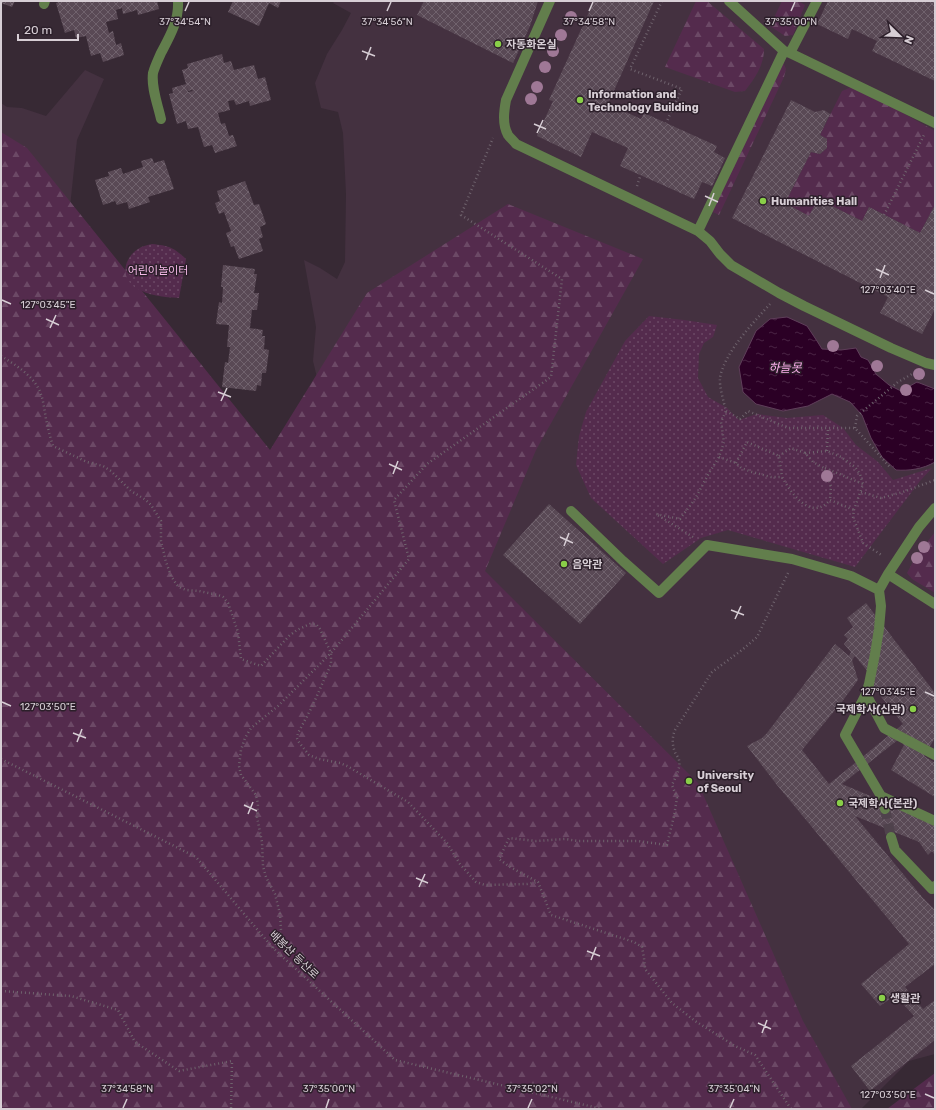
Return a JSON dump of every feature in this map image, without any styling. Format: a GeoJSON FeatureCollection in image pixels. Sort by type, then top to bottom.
{"type":"FeatureCollection","features":[{"type":"Feature","properties":{"kind":"street"},"geometry":{"type":"LineString","coordinates":[[161,119],[152,82],[153,73],[176,22],[178,1]]}},
{"type":"Feature","properties":{"kind":"street"},"geometry":{"type":"LineString","coordinates":[[550,1],[506,100],[504,113],[505,125],[508,135],[516,144],[698,231],[710,240],[720,254],[731,265],[779,293],[890,348],[926,363],[935,365]]}},
{"type":"Feature","properties":{"kind":"street"},"geometry":{"type":"LineString","coordinates":[[729,1],[787,52],[933,121]]}},
{"type":"Feature","properties":{"kind":"street"},"geometry":{"type":"LineString","coordinates":[[698,231],[787,52],[816,1]]}},
{"type":"Feature","properties":{"kind":"street"},"geometry":{"type":"LineString","coordinates":[[885,809],[881,796],[845,735],[866,694],[879,629],[881,606],[879,590],[919,527],[935,508]]}},
{"type":"Feature","properties":{"kind":"street"},"geometry":{"type":"LineString","coordinates":[[571,512],[659,593],[707,545],[792,559],[851,576],[879,590]]}},
{"type":"Feature","properties":{"kind":"street"},"geometry":{"type":"LineString","coordinates":[[888,574],[935,604]]}},
{"type":"Feature","properties":{"kind":"street"},"geometry":{"type":"LineString","coordinates":[[866,694],[884,728],[935,755]]}},
{"type":"Feature","properties":{"kind":"street"},"geometry":{"type":"LineString","coordinates":[[881,796],[935,822]]}},
{"type":"Feature","properties":{"kind":"street"},"geometry":{"type":"LineString","coordinates":[[892,837],[895,850],[932,889],[935,886]]}},
{"type":"Feature","properties":{"kind":"path"},"geometry":{"type":"LineString","coordinates":[[662,1],[630,69],[682,89],[666,123]]}},
{"type":"Feature","properties":{"kind":"path"},"geometry":{"type":"LineString","coordinates":[[273,948],[279,938],[281,930],[280,914],[275,894],[266,877],[263,866],[262,842],[257,817],[258,804],[256,794],[241,775],[239,766],[241,750],[245,738],[251,728],[286,698],[331,653],[409,559],[394,500],[427,464],[551,377],[562,279],[461,215],[504,113]]}},
{"type":"Feature","properties":{"kind":"path"},"geometry":{"type":"LineString","coordinates":[[884,215],[933,121]]}},
{"type":"Feature","properties":{"kind":"path"},"geometry":{"type":"LineString","coordinates":[[707,545],[656,514],[680,519],[695,499],[709,472],[719,457],[724,442],[721,422],[726,411],[720,379],[725,360],[779,293]]}},
{"type":"Feature","properties":{"kind":"path"},"geometry":{"type":"LineString","coordinates":[[1,356],[32,379],[38,387],[43,400],[53,446],[87,462],[103,466],[114,474],[131,491],[146,500],[151,505],[161,522],[161,541],[166,562],[170,576],[177,585],[186,590],[218,595],[223,597],[228,602],[238,632],[241,659],[261,666],[289,636],[297,630],[310,624],[316,624],[320,629],[331,653],[331,664],[298,733],[298,741],[306,752],[314,757],[347,766],[408,802],[447,843],[460,864],[476,882],[485,885],[527,884],[538,882]]}},
{"type":"Feature","properties":{"kind":"path"},"geometry":{"type":"LineString","coordinates":[[855,428],[857,416],[898,382]]}},
{"type":"Feature","properties":{"kind":"path"},"geometry":{"type":"LineString","coordinates":[[726,411],[740,419],[748,411],[788,428],[855,428],[890,467]]}},
{"type":"Feature","properties":{"kind":"path"},"geometry":{"type":"LineString","coordinates":[[827,451],[828,428]]}},
{"type":"Feature","properties":{"kind":"path"},"geometry":{"type":"LineString","coordinates":[[736,463],[747,442],[780,456]]}},
{"type":"Feature","properties":{"kind":"path"},"geometry":{"type":"LineString","coordinates":[[780,456],[791,448],[805,453],[827,451],[841,457],[855,467],[860,474],[863,484],[853,517],[863,543],[886,558]]}},
{"type":"Feature","properties":{"kind":"path"},"geometry":{"type":"LineString","coordinates":[[805,453],[813,462],[824,468],[863,484]]}},
{"type":"Feature","properties":{"kind":"path"},"geometry":{"type":"LineString","coordinates":[[780,456],[782,477],[790,491],[803,503],[812,508],[818,508],[825,505],[830,500],[831,486],[824,468]]}},
{"type":"Feature","properties":{"kind":"path"},"geometry":{"type":"LineString","coordinates":[[719,457],[736,463],[741,468],[752,472],[770,477],[782,477]]}},
{"type":"Feature","properties":{"kind":"path"},"geometry":{"type":"LineString","coordinates":[[861,492],[881,498],[903,492],[935,480]]}},
{"type":"Feature","properties":{"kind":"path"},"geometry":{"type":"LineString","coordinates":[[830,500],[854,510]]}},
{"type":"Feature","properties":{"kind":"path"},"geometry":{"type":"LineString","coordinates":[[790,567],[757,637],[712,672],[675,730],[673,736],[674,751],[679,761],[678,772],[672,785],[677,798],[667,844],[638,841],[578,841],[565,839],[536,841],[509,838],[499,858],[510,867],[538,882],[551,915],[634,942],[642,947],[645,969],[672,1003],[728,1042],[755,1055],[791,1109]]}},
{"type":"Feature","properties":{"kind":"path","name":"배봉산 등산로"},"geometry":{"type":"LineString","coordinates":[[1,759],[196,858],[273,948],[395,1060],[602,1109]]}},
{"type":"Feature","properties":{"kind":"path"},"geometry":{"type":"LineString","coordinates":[[1,991],[71,996],[118,1010],[134,1042],[179,1071],[232,1061],[231,1109]]}},
{"type":"Feature","properties":{"kind":"shaded area","name":"University of Seoul"},"geometry":{"type":"Polygon","coordinates":[[[335,1],[935,1],[935,1054],[909,1061],[861,1109],[786,1109],[1,358],[1,103],[7,107],[22,108],[46,116],[85,70],[104,79],[77,140],[70,207],[248,492],[321,394],[313,361],[316,327],[304,260],[337,279],[345,262],[346,194],[343,133],[338,112],[321,108],[315,83],[327,54],[351,13],[333,3],[335,1]]]}},
{"type":"Feature","properties":{"kind":"green space"},"geometry":{"type":"Polygon","coordinates":[[[696,1],[707,1],[764,49],[761,66],[745,91],[735,92],[665,67],[696,1]]]}},
{"type":"Feature","properties":{"kind":"green space"},"geometry":{"type":"Polygon","coordinates":[[[782,1],[798,1],[805,5],[793,35],[785,36],[770,26],[782,1]]]}},
{"type":"Feature","properties":{"kind":"green space"},"geometry":{"type":"Polygon","coordinates":[[[783,62],[786,69],[784,77],[719,215],[711,211],[783,62]]]}},
{"type":"Feature","properties":{"kind":"green space"},"geometry":{"type":"Polygon","coordinates":[[[854,86],[935,131],[935,205],[920,233],[869,207],[862,221],[818,199],[809,216],[785,203],[811,152],[820,154],[827,148],[827,139],[820,135],[842,91],[854,86]]]}},
{"type":"Feature","properties":{"kind":"green space"},"geometry":{"type":"Polygon","coordinates":[[[1,132],[27,148],[270,450],[367,293],[508,204],[643,259],[536,450],[485,571],[698,783],[803,1021],[852,1109],[1,1109],[1,132]]]}},
{"type":"Feature","properties":{"kind":"green space","name":"어린이놀이터"},"geometry":{"type":"Polygon","coordinates":[[[152,244],[171,248],[186,259],[179,298],[145,292],[135,287],[127,278],[126,268],[130,257],[140,248],[152,244]]]}},
{"type":"Feature","properties":{"kind":"green space"},"geometry":{"type":"Polygon","coordinates":[[[649,316],[717,325],[713,337],[704,343],[699,354],[698,378],[708,397],[727,408],[739,420],[757,414],[787,418],[823,415],[843,428],[856,445],[878,462],[893,480],[932,468],[920,481],[855,567],[728,530],[701,538],[663,564],[591,498],[576,465],[579,436],[586,412],[625,341],[649,316]]]}},
{"type":"Feature","properties":{"kind":"green space"},"geometry":{"type":"Polygon","coordinates":[[[935,532],[935,593],[912,579],[907,573],[916,556],[935,532]]]}},
{"type":"Feature","properties":{"kind":"green space"},"geometry":{"type":"Polygon","coordinates":[[[935,1073],[935,1109],[887,1109],[935,1073]]]}},
{"type":"Feature","properties":{"kind":"water","name":"하늘못"},"geometry":{"type":"Polygon","coordinates":[[[787,317],[807,326],[822,349],[841,350],[856,348],[861,357],[868,360],[876,374],[889,385],[901,391],[917,382],[935,389],[935,462],[916,469],[896,470],[882,457],[871,438],[862,415],[850,402],[832,394],[808,406],[783,411],[756,404],[743,392],[739,367],[756,331],[770,319],[787,317]]]}},
{"type":"Feature","properties":{"kind":"building"},"geometry":{"type":"Polygon","coordinates":[[[1,1],[15,1],[12,7],[1,3],[1,1]]]}},
{"type":"Feature","properties":{"kind":"building"},"geometry":{"type":"Polygon","coordinates":[[[61,1],[157,1],[159,9],[138,15],[137,10],[123,14],[122,8],[116,10],[118,19],[106,22],[109,33],[113,31],[116,45],[121,43],[124,55],[103,62],[100,53],[91,56],[86,36],[76,38],[74,30],[65,33],[56,3],[61,1]]]}},
{"type":"Feature","properties":{"kind":"building"},"geometry":{"type":"Polygon","coordinates":[[[233,1],[281,1],[278,8],[269,3],[259,26],[228,12],[233,1]]]}},
{"type":"Feature","properties":{"kind":"building","name":"자동화온실"},"geometry":{"type":"Polygon","coordinates":[[[424,1],[538,1],[530,26],[513,63],[417,15],[424,1]]]}},
{"type":"Feature","properties":{"kind":"building","name":"Information and Technology Building"},"geometry":{"type":"Polygon","coordinates":[[[594,1],[654,1],[608,104],[641,119],[644,113],[717,146],[714,152],[725,158],[712,186],[702,182],[694,199],[620,166],[628,148],[592,132],[581,157],[537,136],[553,101],[549,100],[594,1]]]}},
{"type":"Feature","properties":{"kind":"building"},"geometry":{"type":"Polygon","coordinates":[[[828,1],[935,1],[935,81],[872,51],[877,41],[852,29],[848,39],[817,24],[828,1]]]}},
{"type":"Feature","properties":{"kind":"building"},"geometry":{"type":"Polygon","coordinates":[[[222,54],[224,63],[231,61],[234,70],[254,65],[258,79],[265,77],[271,100],[250,106],[249,101],[236,105],[234,100],[228,101],[230,110],[218,113],[221,124],[225,123],[229,136],[233,135],[237,146],[215,153],[212,145],[204,147],[198,127],[188,129],[186,121],[177,124],[169,94],[173,93],[172,88],[186,84],[182,70],[188,68],[187,64],[222,54]]]}},
{"type":"Feature","properties":{"kind":"building","name":"Humanities Hall"},"geometry":{"type":"Polygon","coordinates":[[[791,100],[815,112],[824,110],[830,114],[820,135],[827,139],[827,148],[820,154],[811,152],[785,203],[809,216],[818,199],[862,221],[869,207],[920,233],[935,205],[935,309],[922,334],[880,313],[888,297],[732,218],[791,100]]]}},
{"type":"Feature","properties":{"kind":"building"},"geometry":{"type":"Polygon","coordinates":[[[152,158],[154,163],[164,160],[174,189],[148,197],[150,202],[129,209],[127,202],[117,205],[115,201],[103,205],[95,180],[109,176],[108,172],[121,168],[123,174],[143,167],[141,161],[152,158]]]}},
{"type":"Feature","properties":{"kind":"building"},"geometry":{"type":"Polygon","coordinates":[[[245,181],[254,205],[259,204],[266,224],[260,227],[263,237],[259,239],[263,251],[239,259],[234,246],[231,247],[226,233],[231,231],[224,212],[219,214],[215,203],[220,201],[217,191],[245,181]]]}},
{"type":"Feature","properties":{"kind":"building"},"geometry":{"type":"Polygon","coordinates":[[[223,265],[255,269],[254,274],[257,274],[254,293],[259,293],[257,310],[252,310],[250,328],[263,330],[262,336],[265,336],[264,349],[269,350],[266,373],[262,373],[261,386],[257,385],[256,391],[222,387],[225,362],[228,363],[230,347],[227,347],[229,325],[216,324],[219,302],[222,303],[223,287],[221,287],[223,265]]]}},
{"type":"Feature","properties":{"kind":"building","name":"음악관"},"geometry":{"type":"Polygon","coordinates":[[[549,504],[626,573],[580,624],[503,555],[549,504]]]}},
{"type":"Feature","properties":{"kind":"building"},"geometry":{"type":"Polygon","coordinates":[[[866,603],[935,693],[935,738],[924,756],[935,763],[935,797],[891,770],[904,745],[899,739],[842,784],[932,822],[935,825],[935,855],[932,851],[928,855],[919,842],[855,816],[923,898],[935,910],[935,964],[905,987],[923,1009],[935,1000],[935,1040],[870,1091],[851,1066],[914,1016],[895,995],[880,1006],[861,984],[909,944],[777,785],[747,746],[762,738],[767,733],[835,644],[849,656],[851,652],[844,644],[848,639],[844,635],[853,627],[847,618],[866,603]],[[855,656],[852,660],[858,680],[802,750],[829,784],[903,724],[867,679],[869,673],[855,656]]]}},
{"type":"Feature","properties":{"kind":"tunnel"},"geometry":{"type":"LineString","coordinates":[[885,809],[891,837]]}},
{"type":"Feature","properties":{"kind":"place","name":"자동화온실"},"geometry":{"type":"Point","coordinates":[498,44]}},
{"type":"Feature","properties":{"kind":"place","name":"Information and Technology Building"},"geometry":{"type":"Point","coordinates":[580,100]}},
{"type":"Feature","properties":{"kind":"place","name":"Humanities Hall"},"geometry":{"type":"Point","coordinates":[763,201]}},
{"type":"Feature","properties":{"kind":"place","name":"음악관"},"geometry":{"type":"Point","coordinates":[564,564]}},
{"type":"Feature","properties":{"kind":"place","name":"국제학사(신관)"},"geometry":{"type":"Point","coordinates":[913,709]}},
{"type":"Feature","properties":{"kind":"place","name":"University of Seoul"},"geometry":{"type":"Point","coordinates":[689,781]}},
{"type":"Feature","properties":{"kind":"place","name":"국제학사(본관)"},"geometry":{"type":"Point","coordinates":[840,803]}},
{"type":"Feature","properties":{"kind":"place","name":"생활관"},"geometry":{"type":"Point","coordinates":[882,998]}}]}
